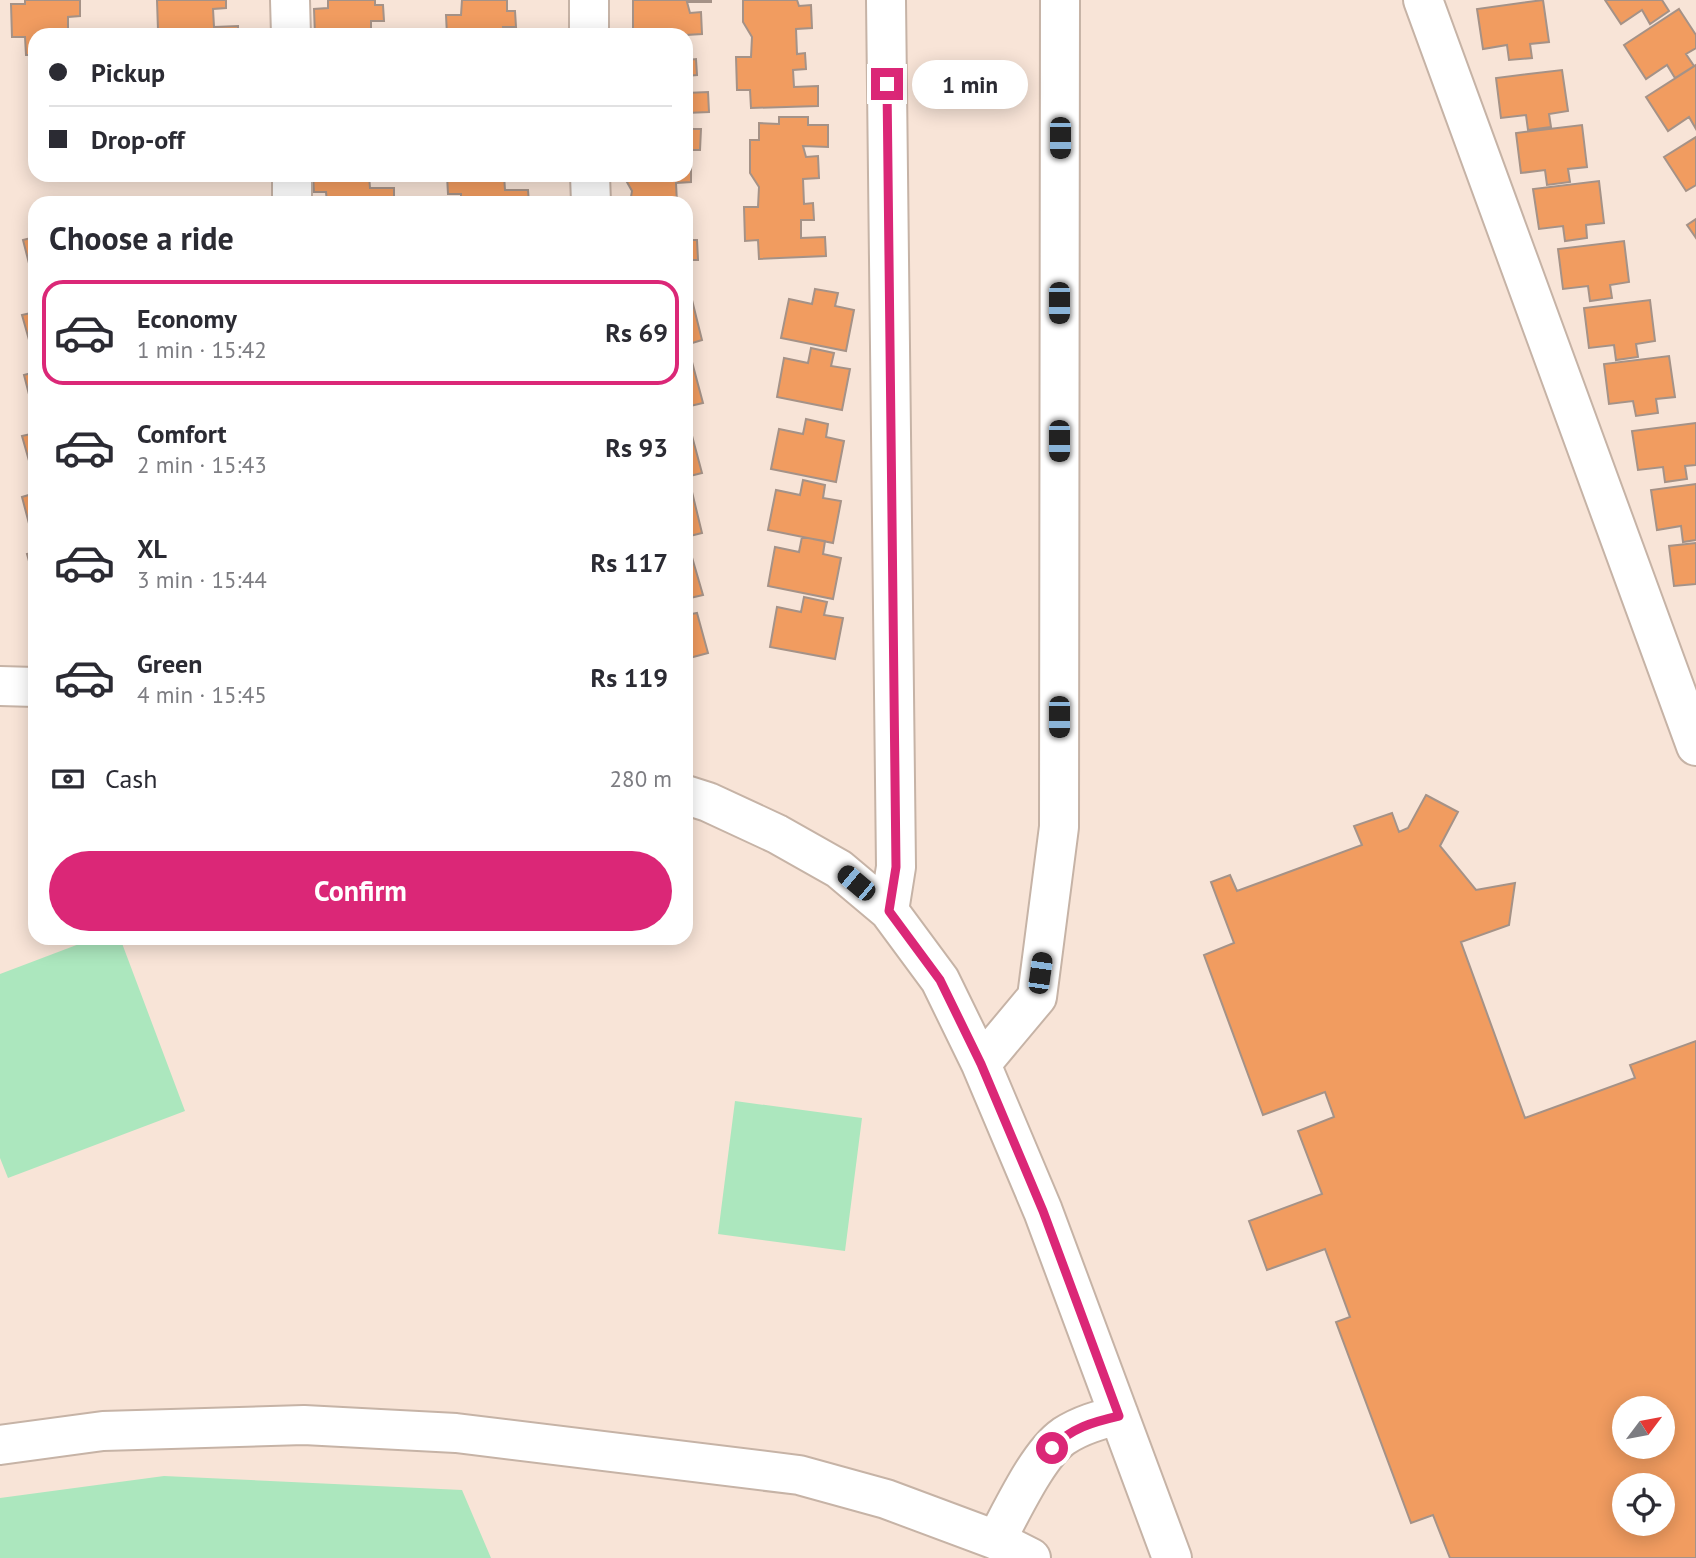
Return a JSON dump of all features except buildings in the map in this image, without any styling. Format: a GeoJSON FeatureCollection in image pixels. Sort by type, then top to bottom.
{"type":"FeatureCollection","features":[{"type":"Feature","properties":{"kind":"street"},"geometry":{"type":"LineString","coordinates":[[290,0],[291,28]]}},
{"type":"Feature","properties":{"kind":"street"},"geometry":{"type":"LineString","coordinates":[[589,0],[589,28]]}},
{"type":"Feature","properties":{"kind":"street"},"geometry":{"type":"LineString","coordinates":[[886,0],[896,867],[889,911]]}},
{"type":"Feature","properties":{"kind":"street"},"geometry":{"type":"LineString","coordinates":[[981,1064],[1037,997],[1059,827],[1060,0]]}},
{"type":"Feature","properties":{"kind":"street"},"geometry":{"type":"LineString","coordinates":[[1423,0],[1696,746]]}},
{"type":"Feature","properties":{"kind":"street"},"geometry":{"type":"LineString","coordinates":[[0,686],[28,687]]}},
{"type":"Feature","properties":{"kind":"street"},"geometry":{"type":"LineString","coordinates":[[693,797],[777,834],[839,869],[889,911],[940,980],[981,1064],[1043,1211],[1172,1558]]}},
{"type":"Feature","properties":{"kind":"street"},"geometry":{"type":"LineString","coordinates":[[996,1540],[1042,1458],[1062,1437],[1087,1424],[1119,1416]]}},
{"type":"Feature","properties":{"kind":"street"},"geometry":{"type":"LineString","coordinates":[[0,1445],[103,1431],[251,1426],[304,1425],[456,1433],[799,1475],[887,1499],[996,1540],[1031,1558]]}},
{"type":"Feature","properties":{"kind":"green space"},"geometry":{"type":"Polygon","coordinates":[[[77,945],[123,945],[185,1111],[8,1178],[0,1158],[0,974],[77,945]]]}},
{"type":"Feature","properties":{"kind":"green space"},"geometry":{"type":"Polygon","coordinates":[[[735,1101],[862,1118],[845,1251],[718,1234],[735,1101]]]}},
{"type":"Feature","properties":{"kind":"green space"},"geometry":{"type":"Polygon","coordinates":[[[164,1476],[462,1490],[491,1558],[0,1558],[0,1498],[164,1476]]]}},
{"type":"Feature","properties":{"kind":"route"},"geometry":{"type":"LineString","coordinates":[[887,84],[896,867],[889,911],[940,980],[981,1064],[1043,1211],[1119,1416],[1087,1424],[1062,1437],[1052,1448]]}}]}
